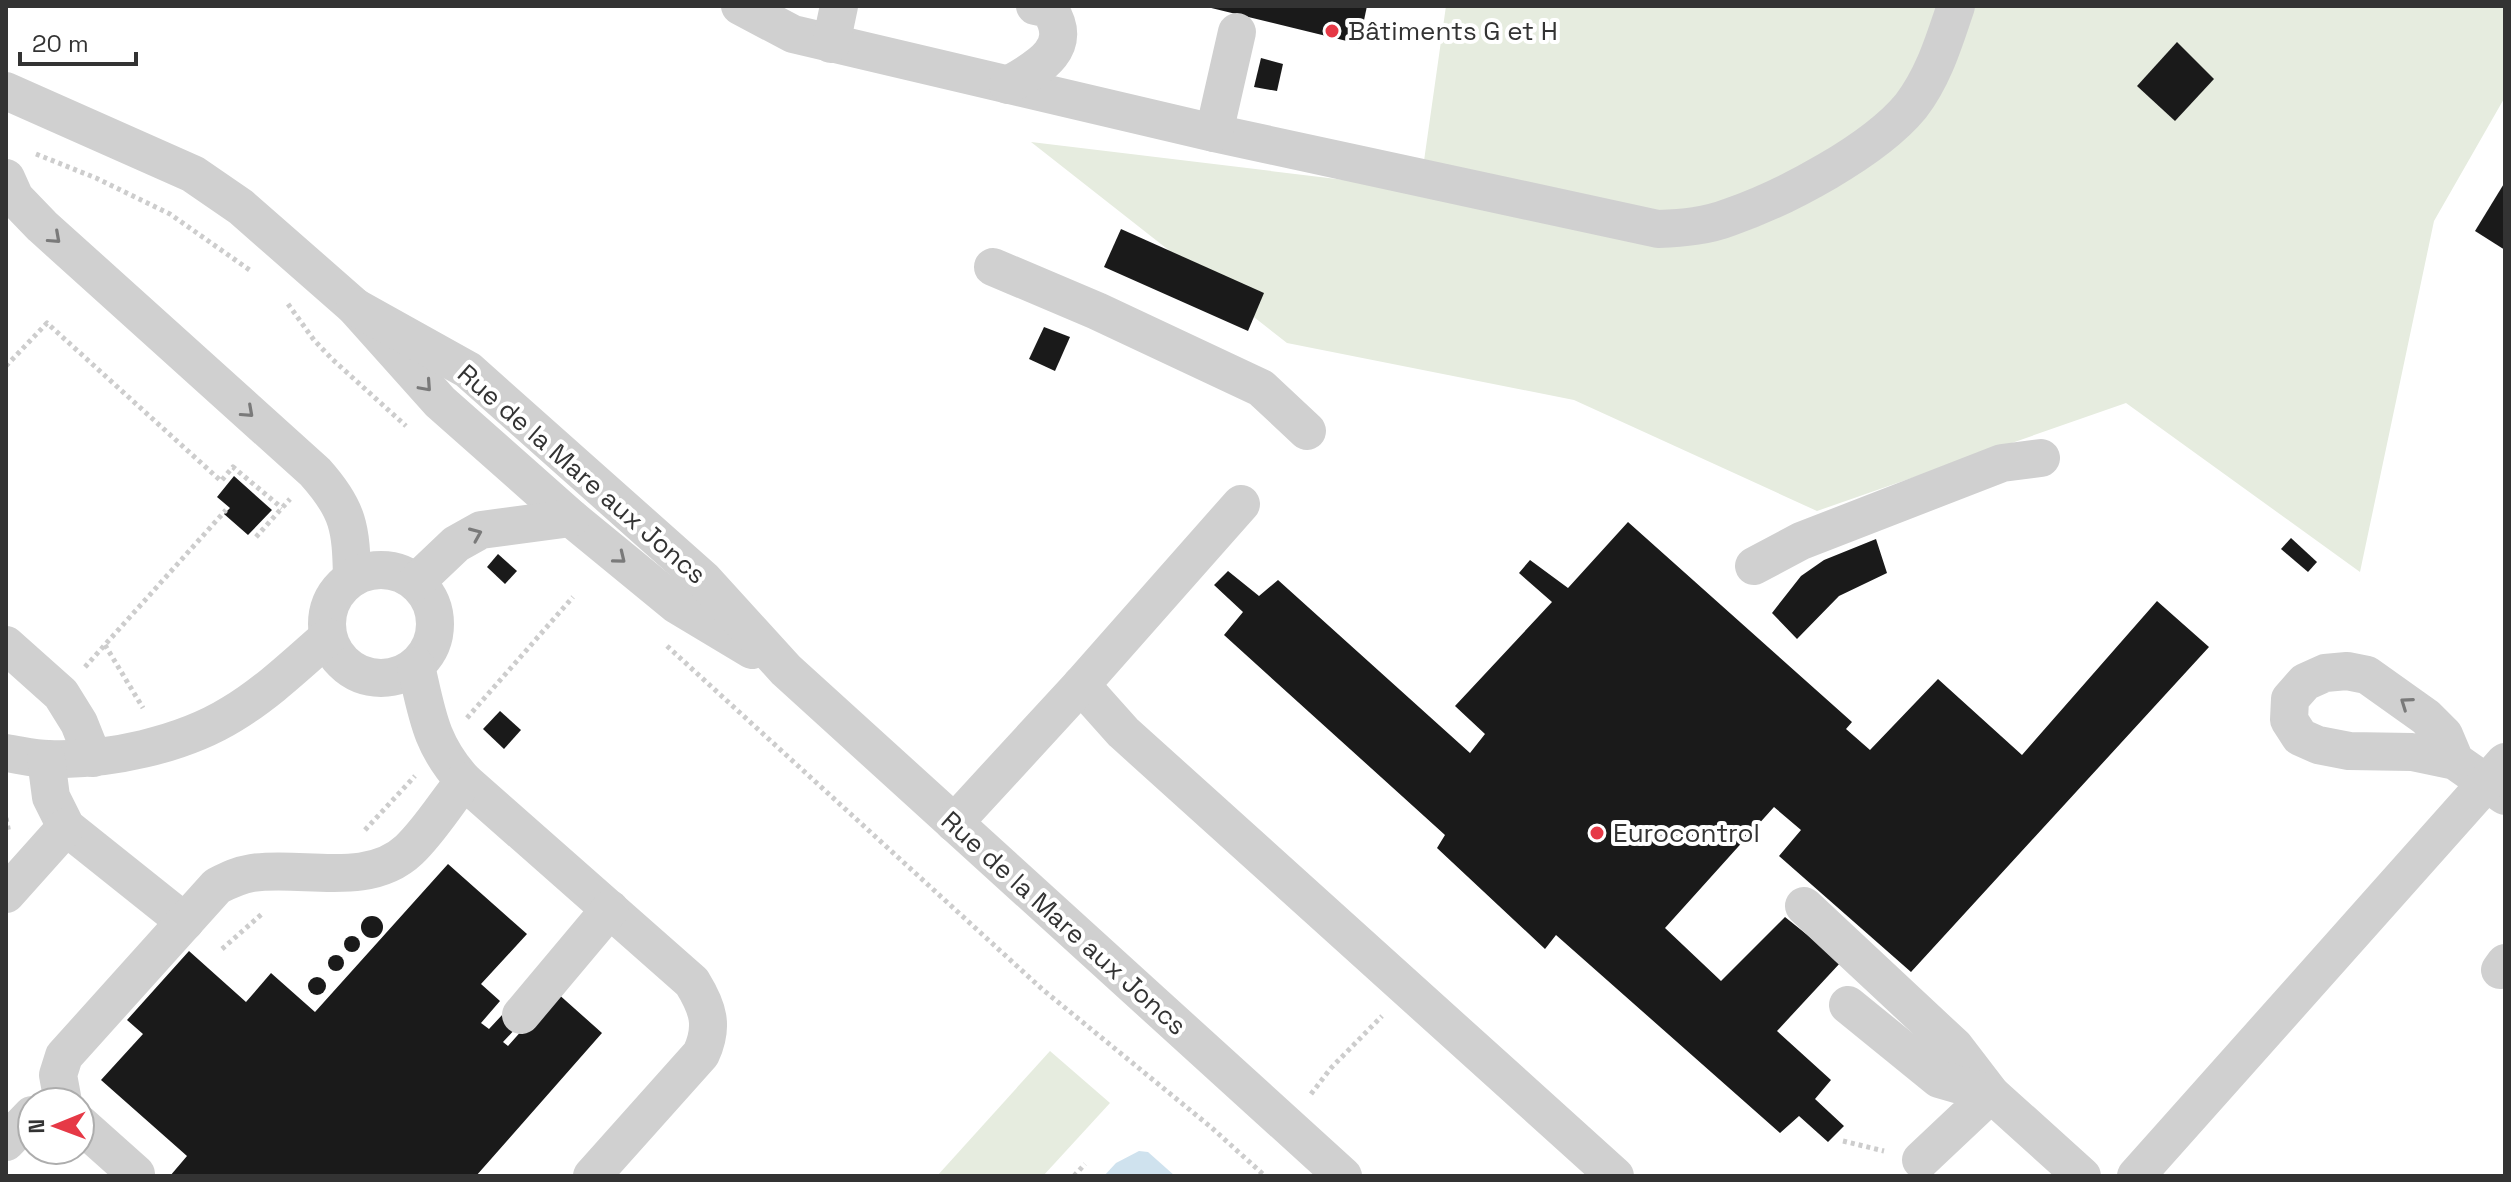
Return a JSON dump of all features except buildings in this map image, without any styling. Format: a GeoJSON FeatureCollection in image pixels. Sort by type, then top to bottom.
{"type":"FeatureCollection","features":[{"type":"Feature","properties":{"kind":"street"},"geometry":{"type":"LineString","coordinates":[[740,6],[793,34],[831,44],[1214,133],[1658,229],[1692,227],[1729,218],[1776,198],[1830,169],[1871,142],[1910,107],[1935,67],[1956,6]]}},
{"type":"Feature","properties":{"kind":"street"},"geometry":{"type":"LineString","coordinates":[[831,44],[839,6]]}},
{"type":"Feature","properties":{"kind":"street"},"geometry":{"type":"LineString","coordinates":[[1008,85],[1039,68],[1053,52],[1058,35],[1057,20],[1049,9],[1035,6]]}},
{"type":"Feature","properties":{"kind":"street"},"geometry":{"type":"LineString","coordinates":[[1214,133],[1237,32]]}},
{"type":"Feature","properties":{"kind":"street","name":"Rue de la Mare aux Joncs"},"geometry":{"type":"LineString","coordinates":[[6,91],[193,174],[241,207],[355,307],[440,402],[571,518],[677,605],[786,670]]}},
{"type":"Feature","properties":{"kind":"street"},"geometry":{"type":"LineString","coordinates":[[16,164],[15,198],[42,226],[315,472],[335,495],[347,517],[352,546],[352,578]]}},
{"type":"Feature","properties":{"kind":"street"},"geometry":{"type":"LineString","coordinates":[[993,267],[1097,311],[1261,388],[1307,431]]}},
{"type":"Feature","properties":{"kind":"street","name":"Rue de la Mare aux Joncs"},"geometry":{"type":"LineString","coordinates":[[355,307],[468,370],[704,580],[786,670],[1343,1176]]}},
{"type":"Feature","properties":{"kind":"street"},"geometry":{"type":"LineString","coordinates":[[1754,566],[1801,541],[1987,469],[2021,459],[2041,458]]}},
{"type":"Feature","properties":{"kind":"street"},"geometry":{"type":"LineString","coordinates":[[954,823],[1241,504]]}},
{"type":"Feature","properties":{"kind":"street"},"geometry":{"type":"LineString","coordinates":[[416,582],[456,544],[481,530],[571,518]]}},
{"type":"Feature","properties":{"kind":"street"},"geometry":{"type":"LineString","coordinates":[[385,569],[402,573],[416,582],[429,597],[435,615],[435,634],[428,652],[416,666],[399,676],[381,679],[362,675],[346,666],[334,653],[328,637],[330,603],[339,588],[368,571],[385,569]]}},
{"type":"Feature","properties":{"kind":"street"},"geometry":{"type":"LineString","coordinates":[[6,753],[46,759],[93,758],[190,735],[230,716],[265,692],[328,637]]}},
{"type":"Feature","properties":{"kind":"street"},"geometry":{"type":"LineString","coordinates":[[6,645],[61,694],[79,723],[93,758]]}},
{"type":"Feature","properties":{"kind":"street"},"geometry":{"type":"LineString","coordinates":[[416,666],[432,733],[439,749],[464,781],[692,982],[703,999],[709,1037],[701,1054],[592,1176]]}},
{"type":"Feature","properties":{"kind":"street"},"geometry":{"type":"LineString","coordinates":[[1081,685],[1123,732],[1615,1176]]}},
{"type":"Feature","properties":{"kind":"street"},"geometry":{"type":"LineString","coordinates":[[46,759],[51,797],[66,827],[185,922]]}},
{"type":"Feature","properties":{"kind":"street"},"geometry":{"type":"LineString","coordinates":[[2136,1176],[2404,878],[2499,780],[2455,761]]}},
{"type":"Feature","properties":{"kind":"street"},"geometry":{"type":"LineString","coordinates":[[57,1086],[64,1056],[217,886],[255,872],[356,872],[382,866],[408,851],[464,781]]}},
{"type":"Feature","properties":{"kind":"street"},"geometry":{"type":"LineString","coordinates":[[6,894],[66,827]]}},
{"type":"Feature","properties":{"kind":"street"},"geometry":{"type":"LineString","coordinates":[[1804,906],[1955,1047],[1991,1094],[2082,1176]]}},
{"type":"Feature","properties":{"kind":"street"},"geometry":{"type":"LineString","coordinates":[[521,1015],[610,909]]}},
{"type":"Feature","properties":{"kind":"street"},"geometry":{"type":"LineString","coordinates":[[1848,1005],[1939,1079],[1991,1094]]}},
{"type":"Feature","properties":{"kind":"street"},"geometry":{"type":"LineString","coordinates":[[1921,1160],[1991,1094]]}},
{"type":"Feature","properties":{"kind":"street"},"geometry":{"type":"LineString","coordinates":[[96,1138],[136,1174]]}},
{"type":"Feature","properties":{"kind":"path"},"geometry":{"type":"LineString","coordinates":[[16,164],[96,178],[170,214],[260,278]]}},
{"type":"Feature","properties":{"kind":"path"},"geometry":{"type":"LineString","coordinates":[[280,295],[332,359],[410,430]]}},
{"type":"Feature","properties":{"kind":"path"},"geometry":{"type":"LineString","coordinates":[[6,366],[47,323],[221,481],[233,467],[282,508]]}},
{"type":"Feature","properties":{"kind":"path"},"geometry":{"type":"LineString","coordinates":[[256,537],[315,472]]}},
{"type":"Feature","properties":{"kind":"path"},"geometry":{"type":"LineString","coordinates":[[61,694],[226,510]]}},
{"type":"Feature","properties":{"kind":"path"},"geometry":{"type":"LineString","coordinates":[[327,872],[573,597]]}},
{"type":"Feature","properties":{"kind":"path"},"geometry":{"type":"LineString","coordinates":[[660,641],[1042,989],[1212,1128],[1265,1176]]}},
{"type":"Feature","properties":{"kind":"path"},"geometry":{"type":"LineString","coordinates":[[105,645],[164,743]]}},
{"type":"Feature","properties":{"kind":"path"},"geometry":{"type":"LineString","coordinates":[[222,949],[259,915],[268,911]]}},
{"type":"Feature","properties":{"kind":"path"},"geometry":{"type":"LineString","coordinates":[[1309,1096],[1331,1068],[1408,990]]}},
{"type":"Feature","properties":{"kind":"path"},"geometry":{"type":"LineString","coordinates":[[1074,1176],[1085,1164]]}},
{"type":"Feature","properties":{"kind":"shaded area"},"geometry":{"type":"Polygon","coordinates":[[[1446,6],[2505,6],[2505,97],[2434,221],[2360,572],[2126,403],[1817,511],[1574,400],[1287,343],[1031,142],[1420,189],[1446,6]]]}},
{"type":"Feature","properties":{"kind":"shaded area"},"geometry":{"type":"Polygon","coordinates":[[[1050,1051],[1110,1103],[1043,1176],[937,1176],[1050,1051]]]}},
{"type":"Feature","properties":{"kind":"water"},"geometry":{"type":"Polygon","coordinates":[[[1139,1151],[1148,1152],[1175,1176],[1104,1176],[1116,1163],[1139,1151]]]}},
{"type":"Feature","properties":{"kind":"place","name":"Bâtiments G et H"},"geometry":{"type":"Point","coordinates":[1332,31]}},
{"type":"Feature","properties":{"kind":"place","name":"Eurocontrol"},"geometry":{"type":"Point","coordinates":[1597,833]}}]}
